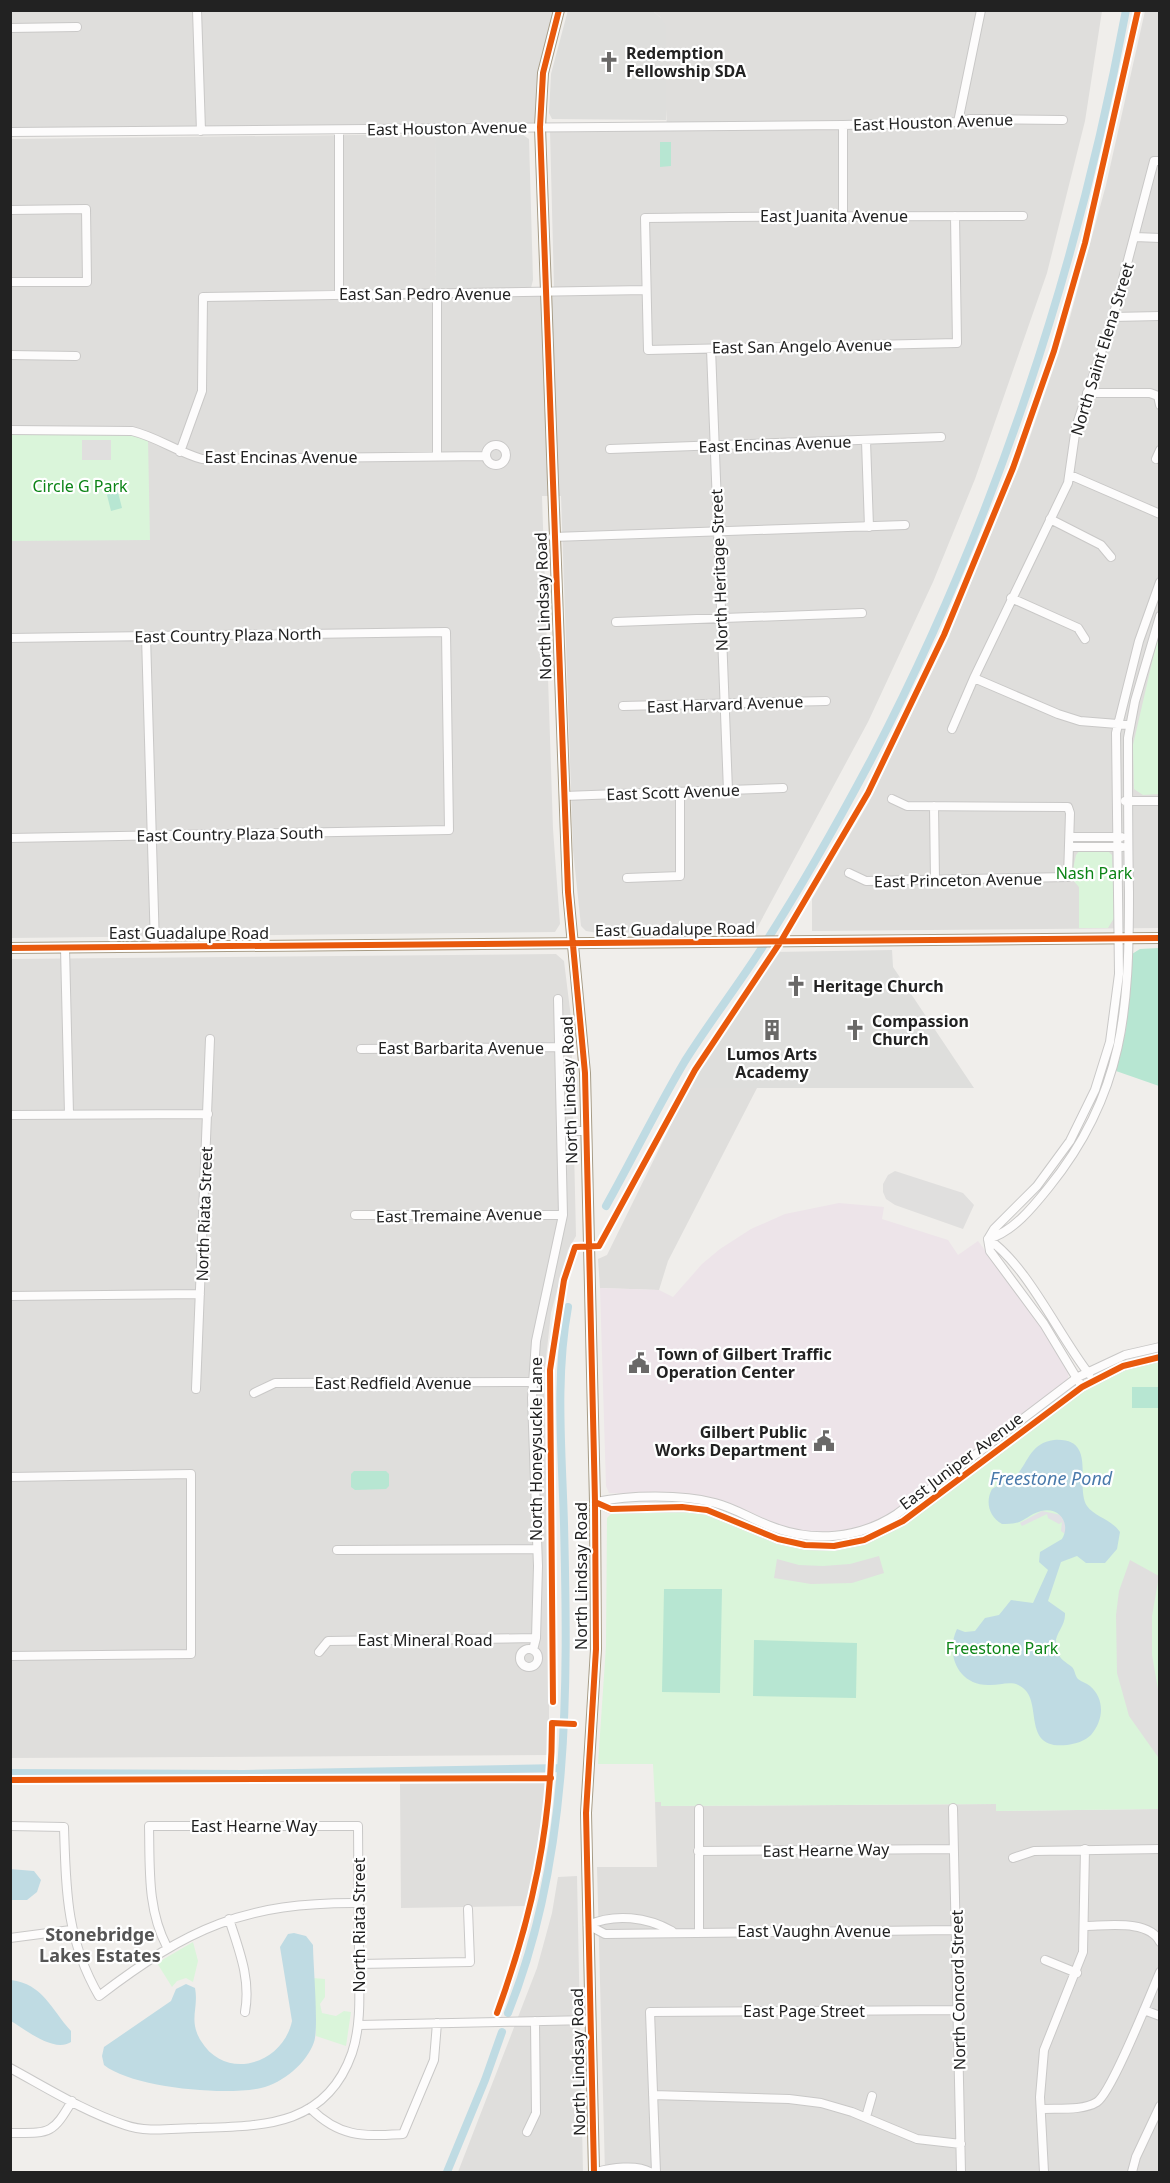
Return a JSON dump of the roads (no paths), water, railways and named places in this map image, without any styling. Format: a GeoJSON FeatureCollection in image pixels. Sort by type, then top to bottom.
{"type":"FeatureCollection","features":[{"type":"Feature","properties":{"kind":"main road","name":"North Lindsay Road"},"geometry":{"type":"LineString","coordinates":[[559,10],[543,73],[540,127],[564,796],[573,944],[582,1025],[595,1502],[596,1649],[586,1813],[595,2172]]}},
{"type":"Feature","properties":{"kind":"main road","name":"East Guadalupe Road"},"geometry":{"type":"LineString","coordinates":[[10,948],[1160,938]]}},
{"type":"Feature","properties":{"kind":"street"},"geometry":{"type":"LineString","coordinates":[[196,10],[201,131]]}},
{"type":"Feature","properties":{"kind":"street"},"geometry":{"type":"LineString","coordinates":[[958,122],[981,10]]}},
{"type":"Feature","properties":{"kind":"street"},"geometry":{"type":"LineString","coordinates":[[10,28],[77,27]]}},
{"type":"Feature","properties":{"kind":"street","name":"East Houston Avenue"},"geometry":{"type":"LineString","coordinates":[[10,132],[843,125],[958,122],[969,119],[1063,120]]}},
{"type":"Feature","properties":{"kind":"street"},"geometry":{"type":"LineString","coordinates":[[843,125],[843,216]]}},
{"type":"Feature","properties":{"kind":"street"},"geometry":{"type":"LineString","coordinates":[[339,130],[339,295]]}},
{"type":"Feature","properties":{"kind":"street","name":"North Saint Elena Street"},"geometry":{"type":"LineString","coordinates":[[952,729],[1070,475],[1076,427],[1113,317],[1157,161]]}},
{"type":"Feature","properties":{"kind":"street"},"geometry":{"type":"LineString","coordinates":[[10,210],[86,209],[87,282],[10,282]]}},
{"type":"Feature","properties":{"kind":"street","name":"East San Angelo Avenue"},"geometry":{"type":"LineString","coordinates":[[646,290],[648,350],[957,343],[954,216]]}},
{"type":"Feature","properties":{"kind":"street","name":"East Juanita Avenue"},"geometry":{"type":"LineString","coordinates":[[646,290],[645,218],[1023,216]]}},
{"type":"Feature","properties":{"kind":"street"},"geometry":{"type":"LineString","coordinates":[[1135,237],[1160,238]]}},
{"type":"Feature","properties":{"kind":"street","name":"East San Pedro Avenue"},"geometry":{"type":"LineString","coordinates":[[180,452],[202,391],[203,297],[646,290]]}},
{"type":"Feature","properties":{"kind":"street"},"geometry":{"type":"LineString","coordinates":[[436,294],[436,455]]}},
{"type":"Feature","properties":{"kind":"street"},"geometry":{"type":"LineString","coordinates":[[1113,317],[1160,316]]}},
{"type":"Feature","properties":{"kind":"street","name":"North Heritage Street"},"geometry":{"type":"LineString","coordinates":[[711,349],[728,791]]}},
{"type":"Feature","properties":{"kind":"street"},"geometry":{"type":"LineString","coordinates":[[10,355],[76,356]]}},
{"type":"Feature","properties":{"kind":"street"},"geometry":{"type":"LineString","coordinates":[[1087,393],[1150,393],[1158,396],[1160,405]]}},
{"type":"Feature","properties":{"kind":"street","name":"East Encinas Avenue"},"geometry":{"type":"LineString","coordinates":[[10,430],[132,431],[146,434],[180,452],[202,459],[486,456]]}},
{"type":"Feature","properties":{"kind":"street","name":"East Encinas Avenue"},"geometry":{"type":"LineString","coordinates":[[610,449],[941,437]]}},
{"type":"Feature","properties":{"kind":"street"},"geometry":{"type":"LineString","coordinates":[[866,441],[869,527]]}},
{"type":"Feature","properties":{"kind":"street"},"geometry":{"type":"LineString","coordinates":[[1156,459],[1160,450]]}},
{"type":"Feature","properties":{"kind":"street"},"geometry":{"type":"LineString","coordinates":[[1070,475],[1160,514]]}},
{"type":"Feature","properties":{"kind":"street"},"geometry":{"type":"LineString","coordinates":[[1050,519],[1101,545],[1111,556]]}},
{"type":"Feature","properties":{"kind":"street"},"geometry":{"type":"LineString","coordinates":[[553,537],[905,525]]}},
{"type":"Feature","properties":{"kind":"street"},"geometry":{"type":"LineString","coordinates":[[988,1239],[1000,1235],[1038,1200],[1066,1165],[1093,1119],[1107,1086],[1122,1036],[1128,982],[1117,837],[1117,724],[1139,641],[1160,582]]}},
{"type":"Feature","properties":{"kind":"street"},"geometry":{"type":"LineString","coordinates":[[1011,598],[1078,628],[1085,639]]}},
{"type":"Feature","properties":{"kind":"street"},"geometry":{"type":"LineString","coordinates":[[616,622],[862,613]]}},
{"type":"Feature","properties":{"kind":"street"},"geometry":{"type":"LineString","coordinates":[[1124,938],[1130,725],[1160,616]]}},
{"type":"Feature","properties":{"kind":"street","name":"East Country Plaza North"},"geometry":{"type":"LineString","coordinates":[[10,638],[446,632],[449,830]]}},
{"type":"Feature","properties":{"kind":"street"},"geometry":{"type":"LineString","coordinates":[[146,636],[155,947]]}},
{"type":"Feature","properties":{"kind":"street"},"geometry":{"type":"LineString","coordinates":[[974,678],[1080,721],[1130,725]]}},
{"type":"Feature","properties":{"kind":"street","name":"East Harvard Avenue"},"geometry":{"type":"LineString","coordinates":[[623,706],[826,701]]}},
{"type":"Feature","properties":{"kind":"street","name":"East Scott Avenue"},"geometry":{"type":"LineString","coordinates":[[564,796],[783,788]]}},
{"type":"Feature","properties":{"kind":"street"},"geometry":{"type":"LineString","coordinates":[[627,878],[680,876],[680,792]]}},
{"type":"Feature","properties":{"kind":"street"},"geometry":{"type":"LineString","coordinates":[[892,799],[907,806],[1068,807],[1070,847],[1128,847]]}},
{"type":"Feature","properties":{"kind":"street"},"geometry":{"type":"LineString","coordinates":[[1117,801],[1160,801]]}},
{"type":"Feature","properties":{"kind":"street"},"geometry":{"type":"LineString","coordinates":[[934,806],[935,880]]}},
{"type":"Feature","properties":{"kind":"street","name":"East Country Plaza South"},"geometry":{"type":"LineString","coordinates":[[10,838],[449,830]]}},
{"type":"Feature","properties":{"kind":"street"},"geometry":{"type":"LineString","coordinates":[[1070,837],[1128,837]]}},
{"type":"Feature","properties":{"kind":"street","name":"East Princeton Avenue"},"geometry":{"type":"LineString","coordinates":[[849,873],[866,881],[1068,877],[1070,847]]}},
{"type":"Feature","properties":{"kind":"street"},"geometry":{"type":"LineString","coordinates":[[65,948],[69,1114]]}},
{"type":"Feature","properties":{"kind":"street","name":"North Honeysuckle Lane"},"geometry":{"type":"LineString","coordinates":[[533,1650],[536,1638],[537,1549],[534,1382],[539,1317],[563,1215],[558,999]]}},
{"type":"Feature","properties":{"kind":"street","name":"North Riata Street"},"geometry":{"type":"LineString","coordinates":[[196,1389],[210,1039]]}},
{"type":"Feature","properties":{"kind":"street","name":"East Barbarita Avenue"},"geometry":{"type":"LineString","coordinates":[[361,1049],[560,1047]]}},
{"type":"Feature","properties":{"kind":"street"},"geometry":{"type":"LineString","coordinates":[[10,1115],[208,1114]]}},
{"type":"Feature","properties":{"kind":"street"},"geometry":{"type":"LineString","coordinates":[[561,1131],[585,1131]]}},
{"type":"Feature","properties":{"kind":"street","name":"East Tremaine Avenue"},"geometry":{"type":"LineString","coordinates":[[355,1215],[563,1215]]}},
{"type":"Feature","properties":{"kind":"street"},"geometry":{"type":"LineString","coordinates":[[988,1239],[998,1246],[1023,1277],[1093,1380]]}},
{"type":"Feature","properties":{"kind":"street"},"geometry":{"type":"LineString","coordinates":[[988,1239],[990,1251],[1044,1324],[1082,1387]]}},
{"type":"Feature","properties":{"kind":"street"},"geometry":{"type":"LineString","coordinates":[[10,1296],[200,1294]]}},
{"type":"Feature","properties":{"kind":"street","name":"East Juniper Avenue"},"geometry":{"type":"LineString","coordinates":[[595,1502],[610,1499],[697,1499],[730,1507],[769,1526],[796,1535],[826,1537],[850,1534],[876,1526],[897,1514],[1077,1377],[1125,1355],[1160,1347]]}},
{"type":"Feature","properties":{"kind":"street","name":"East Juniper Avenue"},"geometry":{"type":"LineString","coordinates":[[595,1502],[611,1509],[682,1507],[707,1510],[778,1539],[805,1545],[834,1546],[864,1540],[903,1521],[1093,1380],[1123,1366],[1160,1357]]}},
{"type":"Feature","properties":{"kind":"street","name":"East Redfield Avenue"},"geometry":{"type":"LineString","coordinates":[[254,1393],[275,1383],[534,1382]]}},
{"type":"Feature","properties":{"kind":"street"},"geometry":{"type":"LineString","coordinates":[[10,1477],[191,1474],[191,1654],[10,1656]]}},
{"type":"Feature","properties":{"kind":"street"},"geometry":{"type":"LineString","coordinates":[[337,1550],[537,1549]]}},
{"type":"Feature","properties":{"kind":"street","name":"East Mineral Road"},"geometry":{"type":"LineString","coordinates":[[319,1652],[328,1641],[536,1638]]}},
{"type":"Feature","properties":{"kind":"street","name":"North Concord Street"},"geometry":{"type":"LineString","coordinates":[[953,1808],[961,2172]]}},
{"type":"Feature","properties":{"kind":"street"},"geometry":{"type":"LineString","coordinates":[[699,1809],[699,1931]]}},
{"type":"Feature","properties":{"kind":"street"},"geometry":{"type":"LineString","coordinates":[[10,1826],[64,1827],[71,1930],[87,1976],[99,1996],[167,1947],[229,1919],[255,1911],[289,1906],[359,1903]]}},
{"type":"Feature","properties":{"kind":"street","name":"East Hearne Way"},"geometry":{"type":"LineString","coordinates":[[167,1947],[159,1932],[150,1892],[149,1826],[358,1826]]}},
{"type":"Feature","properties":{"kind":"street","name":"North Riata Street"},"geometry":{"type":"LineString","coordinates":[[10,2068],[126,2126],[146,2129],[264,2126],[286,2120],[310,2108],[343,2074],[359,2025],[358,1826]]}},
{"type":"Feature","properties":{"kind":"street","name":"East Hearne Way"},"geometry":{"type":"LineString","coordinates":[[698,1851],[954,1849]]}},
{"type":"Feature","properties":{"kind":"street"},"geometry":{"type":"LineString","coordinates":[[1013,1858],[1034,1851],[1160,1849]]}},
{"type":"Feature","properties":{"kind":"street"},"geometry":{"type":"LineString","coordinates":[[1044,2172],[1042,2069],[1048,2037],[1077,1973],[1083,1952],[1085,1850]]}},
{"type":"Feature","properties":{"kind":"street"},"geometry":{"type":"LineString","coordinates":[[359,1964],[470,1962],[468,1909]]}},
{"type":"Feature","properties":{"kind":"street","name":"East Vaughn Avenue"},"geometry":{"type":"LineString","coordinates":[[588,1925],[603,1918],[632,1918],[672,1931],[956,1930]]}},
{"type":"Feature","properties":{"kind":"street"},"geometry":{"type":"LineString","coordinates":[[229,1919],[242,1958],[249,1992],[245,2012]]}},
{"type":"Feature","properties":{"kind":"street","name":"East Vaughn Avenue"},"geometry":{"type":"LineString","coordinates":[[588,1925],[605,1934],[663,1934],[672,1931]]}},
{"type":"Feature","properties":{"kind":"street"},"geometry":{"type":"LineString","coordinates":[[1085,1926],[1139,1927],[1159,1938]]}},
{"type":"Feature","properties":{"kind":"street"},"geometry":{"type":"LineString","coordinates":[[10,1938],[71,1930]]}},
{"type":"Feature","properties":{"kind":"street"},"geometry":{"type":"LineString","coordinates":[[1045,1960],[1077,1973]]}},
{"type":"Feature","properties":{"kind":"street"},"geometry":{"type":"LineString","coordinates":[[1041,2109],[1081,2107],[1097,2102],[1111,2085],[1160,1972]]}},
{"type":"Feature","properties":{"kind":"street","name":"East Page Street"},"geometry":{"type":"LineString","coordinates":[[654,2095],[650,2012],[959,2010]]}},
{"type":"Feature","properties":{"kind":"street"},"geometry":{"type":"LineString","coordinates":[[1144,2010],[1160,2016]]}},
{"type":"Feature","properties":{"kind":"street"},"geometry":{"type":"LineString","coordinates":[[359,2025],[590,2020]]}},
{"type":"Feature","properties":{"kind":"street"},"geometry":{"type":"LineString","coordinates":[[527,2132],[536,2113],[535,2021]]}},
{"type":"Feature","properties":{"kind":"street"},"geometry":{"type":"LineString","coordinates":[[310,2108],[324,2122],[348,2134],[403,2134],[434,2060],[438,2047],[438,2023]]}},
{"type":"Feature","properties":{"kind":"street"},"geometry":{"type":"LineString","coordinates":[[656,2172],[654,2095],[789,2098],[821,2103],[866,2117],[917,2139],[961,2144]]}},
{"type":"Feature","properties":{"kind":"street"},"geometry":{"type":"LineString","coordinates":[[866,2117],[872,2097]]}},
{"type":"Feature","properties":{"kind":"street"},"geometry":{"type":"LineString","coordinates":[[10,2133],[45,2132],[57,2126],[72,2101]]}},
{"type":"Feature","properties":{"kind":"street"},"geometry":{"type":"LineString","coordinates":[[1132,2172],[1136,2157],[1160,2106]]}},
{"type":"Feature","properties":{"kind":"street"},"geometry":{"type":"LineString","coordinates":[[595,2172],[608,2169],[644,2168],[650,2172]]}},
{"type":"Feature","properties":{"kind":"water","name":"Freestone Pond"},"geometry":{"type":"Polygon","coordinates":[[[1054,1440],[1068,1441],[1076,1446],[1081,1454],[1084,1497],[1087,1506],[1120,1532],[1117,1549],[1105,1563],[1086,1563],[1077,1556],[1061,1562],[1048,1601],[1065,1613],[1056,1640],[1058,1654],[1073,1668],[1078,1679],[1095,1691],[1101,1710],[1098,1723],[1091,1735],[1080,1742],[1067,1745],[1053,1745],[1038,1733],[1029,1695],[1023,1688],[1015,1684],[988,1685],[969,1680],[957,1666],[953,1648],[957,1629],[965,1632],[975,1631],[985,1618],[999,1615],[1011,1600],[1033,1603],[1048,1570],[1039,1562],[1040,1552],[1062,1539],[1064,1522],[1054,1511],[1048,1510],[1035,1513],[1015,1523],[1002,1524],[991,1513],[989,1499],[992,1489],[1017,1475],[1035,1448],[1054,1440]]]}},
{"type":"Feature","properties":{"kind":"water"},"geometry":{"type":"Polygon","coordinates":[[[10,1869],[34,1871],[41,1880],[37,1892],[27,1900],[11,1900],[10,1869]]]}},
{"type":"Feature","properties":{"kind":"water"},"geometry":{"type":"Polygon","coordinates":[[[288,1934],[306,1936],[313,1945],[315,2035],[311,2050],[286,2077],[261,2088],[203,2090],[136,2079],[104,2065],[102,2056],[104,2047],[171,2001],[176,1989],[186,1984],[195,1988],[194,2021],[197,2034],[212,2054],[224,2061],[238,2064],[252,2063],[266,2057],[278,2048],[287,2036],[292,2021],[280,1947],[288,1934]]]}},
{"type":"Feature","properties":{"kind":"water"},"geometry":{"type":"Polygon","coordinates":[[[11,1980],[22,1982],[46,1999],[71,2031],[71,2042],[64,2045],[48,2043],[11,2021],[11,1980]]]}},
{"type":"Feature","properties":{"kind":"waterway"},"geometry":{"type":"LineString","coordinates":[[606,1206],[685,1061],[772,933],[831,834],[916,669],[956,579],[1027,393],[1057,299],[1106,107],[1126,10]]}},
{"type":"Feature","properties":{"kind":"waterway"},"geometry":{"type":"LineString","coordinates":[[508,2013],[528,1954],[543,1895],[554,1834],[561,1772],[566,1648],[560,1388],[568,1307]]}},
{"type":"Feature","properties":{"kind":"waterway"},"geometry":{"type":"LineString","coordinates":[[10,1773],[244,1774],[561,1768]]}},
{"type":"Feature","properties":{"kind":"waterway"},"geometry":{"type":"LineString","coordinates":[[447,2172],[502,2032]]}},
{"type":"Feature","properties":{"kind":"place","name":"Redemption Fellowship SDA"},"geometry":{"type":"Point","coordinates":[609,62]}},
{"type":"Feature","properties":{"kind":"place","name":"Heritage Church"},"geometry":{"type":"Point","coordinates":[796,986]}},
{"type":"Feature","properties":{"kind":"place","name":"Lumos Arts Academy"},"geometry":{"type":"Point","coordinates":[772,1030]}},
{"type":"Feature","properties":{"kind":"place","name":"Compassion Church"},"geometry":{"type":"Point","coordinates":[855,1030]}},
{"type":"Feature","properties":{"kind":"place","name":"Town of Gilbert Traffic Operation Center"},"geometry":{"type":"Point","coordinates":[639,1363]}},
{"type":"Feature","properties":{"kind":"place","name":"Gilbert Public Works Department"},"geometry":{"type":"Point","coordinates":[824,1441]}},
{"type":"Feature","properties":{"kind":"district","name":"Stonebridge Lakes Estates"},"geometry":{"type":"Point","coordinates":[100,1945]}},
{"type":"Feature","properties":{"kind":"park label","name":"Circle G Park"},"geometry":{"type":"Point","coordinates":[80,486]}},
{"type":"Feature","properties":{"kind":"park label","name":"Nash Park"},"geometry":{"type":"Point","coordinates":[1094,873]}},
{"type":"Feature","properties":{"kind":"park label","name":"Freestone Park"},"geometry":{"type":"Point","coordinates":[1002,1648]}}]}
